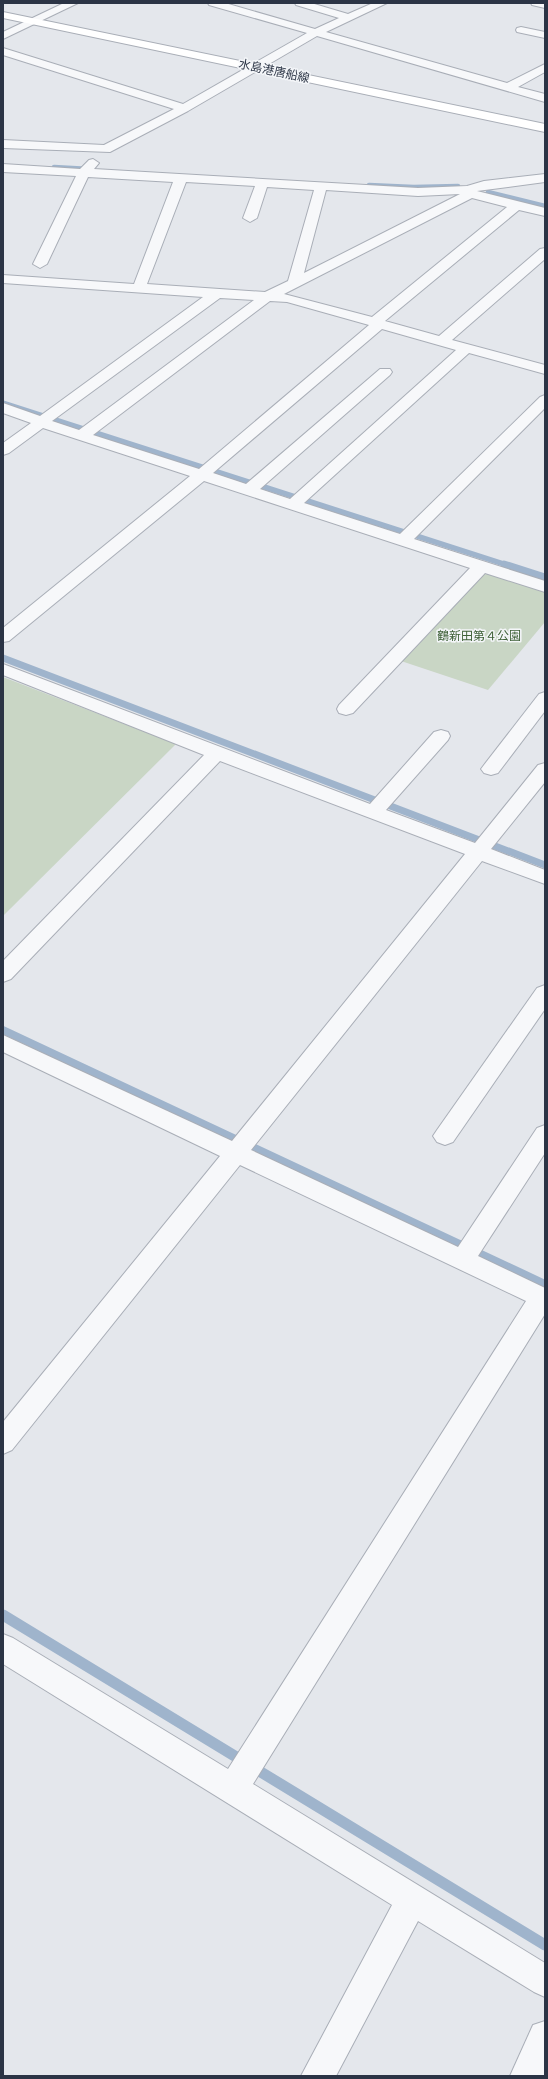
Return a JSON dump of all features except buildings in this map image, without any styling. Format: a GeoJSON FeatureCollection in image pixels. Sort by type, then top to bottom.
{"type":"FeatureCollection","features":[{"type":"Feature","properties":{"kind":"main road","name":"水島港唐船線"},"geometry":{"type":"LineString","coordinates":[[3,15],[545,128]]}},
{"type":"Feature","properties":{"kind":"street"},"geometry":{"type":"LineString","coordinates":[[3,36],[73,3]]}},
{"type":"Feature","properties":{"kind":"street"},"geometry":{"type":"LineString","coordinates":[[213,3],[545,98]]}},
{"type":"Feature","properties":{"kind":"street"},"geometry":{"type":"LineString","coordinates":[[300,3],[350,18]]}},
{"type":"Feature","properties":{"kind":"street"},"geometry":{"type":"LineString","coordinates":[[40,264],[86,170],[106,149],[184,108],[253,67],[317,32],[382,3]]}},
{"type":"Feature","properties":{"kind":"street"},"geometry":{"type":"LineString","coordinates":[[536,3],[545,5]]}},
{"type":"Feature","properties":{"kind":"street"},"geometry":{"type":"LineString","coordinates":[[521,30],[545,35]]}},
{"type":"Feature","properties":{"kind":"street"},"geometry":{"type":"LineString","coordinates":[[3,51],[184,108]]}},
{"type":"Feature","properties":{"kind":"street"},"geometry":{"type":"LineString","coordinates":[[507,88],[545,67]]}},
{"type":"Feature","properties":{"kind":"street"},"geometry":{"type":"LineString","coordinates":[[3,144],[106,149]]}},
{"type":"Feature","properties":{"kind":"street"},"geometry":{"type":"LineString","coordinates":[[3,168],[86,170],[181,178],[418,192],[470,192],[545,212]]}},
{"type":"Feature","properties":{"kind":"street"},"geometry":{"type":"LineString","coordinates":[[139,288],[181,178]]}},
{"type":"Feature","properties":{"kind":"street"},"geometry":{"type":"LineString","coordinates":[[86,432],[268,296],[484,185],[545,178]]}},
{"type":"Feature","properties":{"kind":"street"},"geometry":{"type":"LineString","coordinates":[[250,218],[262,183]]}},
{"type":"Feature","properties":{"kind":"street"},"geometry":{"type":"LineString","coordinates":[[294,283],[322,186]]}},
{"type":"Feature","properties":{"kind":"street"},"geometry":{"type":"LineString","coordinates":[[3,637],[205,471],[517,205]]}},
{"type":"Feature","properties":{"kind":"street"},"geometry":{"type":"LineString","coordinates":[[442,341],[545,252]]}},
{"type":"Feature","properties":{"kind":"street"},"geometry":{"type":"LineString","coordinates":[[3,279],[217,292],[288,298],[545,370]]}},
{"type":"Feature","properties":{"kind":"street"},"geometry":{"type":"LineString","coordinates":[[3,450],[217,292]]}},
{"type":"Feature","properties":{"kind":"street"},"geometry":{"type":"LineString","coordinates":[[297,501],[466,348]]}},
{"type":"Feature","properties":{"kind":"street"},"geometry":{"type":"LineString","coordinates":[[253,487],[385,372]]}},
{"type":"Feature","properties":{"kind":"street"},"geometry":{"type":"LineString","coordinates":[[407,536],[545,400]]}},
{"type":"Feature","properties":{"kind":"street"},"geometry":{"type":"LineString","coordinates":[[3,408],[33,418],[45,419],[407,536],[481,567],[545,587]]}},
{"type":"Feature","properties":{"kind":"street"},"geometry":{"type":"LineString","coordinates":[[346,709],[481,567]]}},
{"type":"Feature","properties":{"kind":"street"},"geometry":{"type":"LineString","coordinates":[[3,669],[217,753],[379,805],[484,844],[545,877]]}},
{"type":"Feature","properties":{"kind":"street"},"geometry":{"type":"LineString","coordinates":[[491,769],[545,698]]}},
{"type":"Feature","properties":{"kind":"street"},"geometry":{"type":"LineString","coordinates":[[379,805],[441,736]]}},
{"type":"Feature","properties":{"kind":"street"},"geometry":{"type":"LineString","coordinates":[[3,974],[217,753]]}},
{"type":"Feature","properties":{"kind":"street"},"geometry":{"type":"LineString","coordinates":[[3,1442],[545,769]]}},
{"type":"Feature","properties":{"kind":"street"},"geometry":{"type":"LineString","coordinates":[[445,1136],[545,993]]}},
{"type":"Feature","properties":{"kind":"street"},"geometry":{"type":"LineString","coordinates":[[3,1043],[241,1146],[468,1253],[543,1298],[243,1773]]}},
{"type":"Feature","properties":{"kind":"street"},"geometry":{"type":"LineString","coordinates":[[468,1253],[545,1134]]}},
{"type":"Feature","properties":{"kind":"street"},"geometry":{"type":"LineString","coordinates":[[3,1648],[243,1773],[412,1899],[545,1980]]}},
{"type":"Feature","properties":{"kind":"street"},"geometry":{"type":"LineString","coordinates":[[318,2076],[412,1899]]}},
{"type":"Feature","properties":{"kind":"street"},"geometry":{"type":"LineString","coordinates":[[527,2076],[545,2037]]}},
{"type":"Feature","properties":{"kind":"green space","name":"鶴新田第４公園"},"geometry":{"type":"Polygon","coordinates":[[[488,574],[545,592],[545,622],[488,690],[401,661],[478,575],[488,574]]]}},
{"type":"Feature","properties":{"kind":"green space"},"geometry":{"type":"Polygon","coordinates":[[[3,677],[176,744],[3,916],[3,677]]]}},
{"type":"Feature","properties":{"kind":"waterway"},"geometry":{"type":"LineString","coordinates":[[54,167],[90,169]]}},
{"type":"Feature","properties":{"kind":"waterway"},"geometry":{"type":"LineString","coordinates":[[369,185],[414,187],[458,186]]}},
{"type":"Feature","properties":{"kind":"waterway"},"geometry":{"type":"LineString","coordinates":[[488,192],[545,206]]}},
{"type":"Feature","properties":{"kind":"waterway"},"geometry":{"type":"LineString","coordinates":[[3,403],[507,565]]}},
{"type":"Feature","properties":{"kind":"waterway"},"geometry":{"type":"LineString","coordinates":[[504,564],[545,577]]}},
{"type":"Feature","properties":{"kind":"waterway"},"geometry":{"type":"LineString","coordinates":[[3,658],[545,865]]}},
{"type":"Feature","properties":{"kind":"waterway"},"geometry":{"type":"LineString","coordinates":[[3,1030],[545,1284]]}},
{"type":"Feature","properties":{"kind":"waterway"},"geometry":{"type":"LineString","coordinates":[[3,1615],[545,1945]]}}]}
